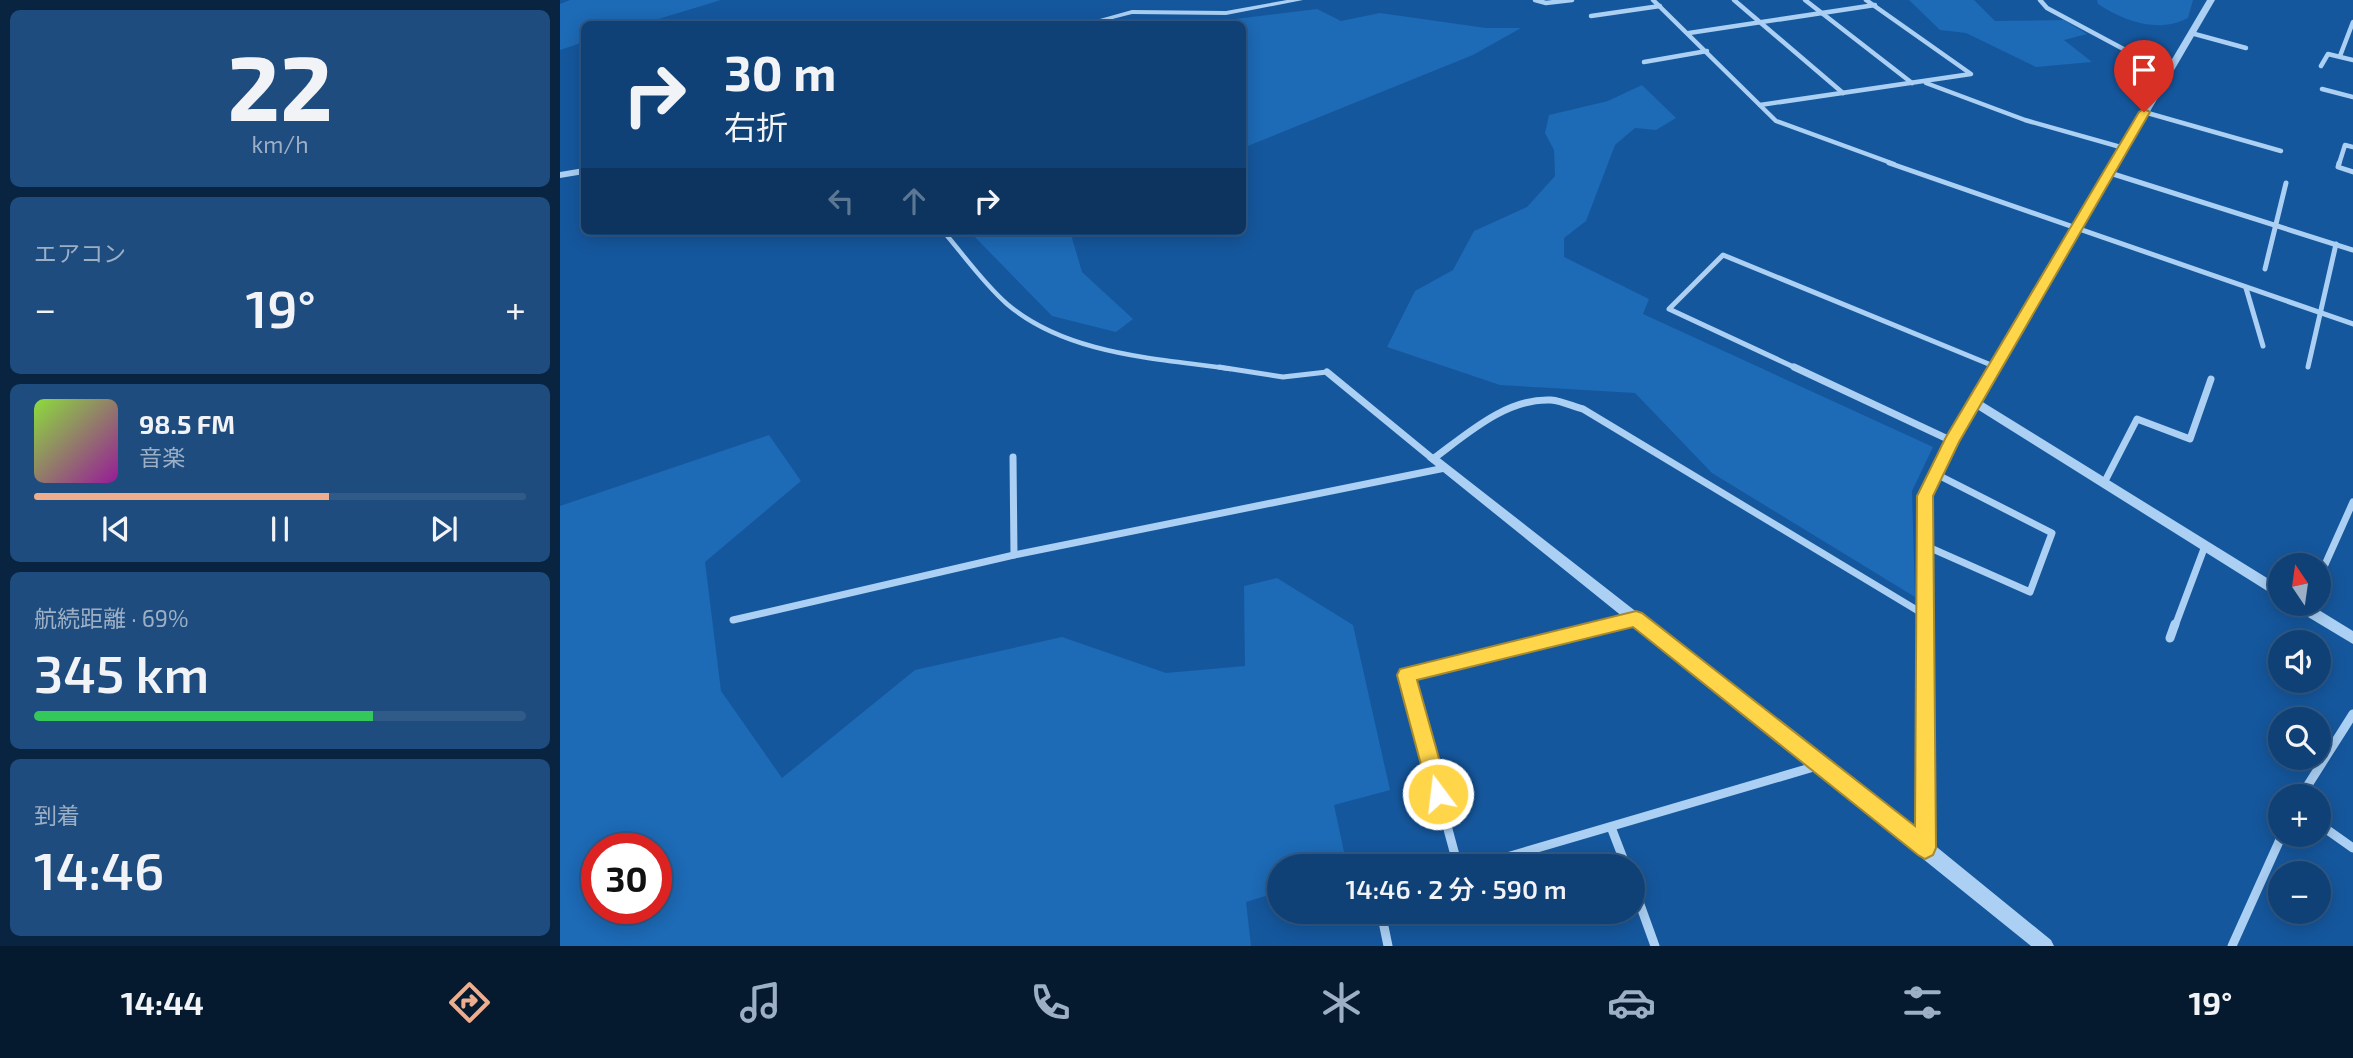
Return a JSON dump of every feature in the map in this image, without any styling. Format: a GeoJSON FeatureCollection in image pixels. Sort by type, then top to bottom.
{"type":"FeatureCollection","features":[{"type":"Feature","properties":{"kind":"street"},"geometry":{"type":"LineString","coordinates":[[1098,21],[1132,12],[1226,13],[1299,0]]}},
{"type":"Feature","properties":{"kind":"street"},"geometry":{"type":"LineString","coordinates":[[1535,0],[1546,3],[1572,0]]}},
{"type":"Feature","properties":{"kind":"street"},"geometry":{"type":"LineString","coordinates":[[1653,0],[1776,121],[1787,127],[2353,324]]}},
{"type":"Feature","properties":{"kind":"street"},"geometry":{"type":"LineString","coordinates":[[1734,0],[1843,93]]}},
{"type":"Feature","properties":{"kind":"street"},"geometry":{"type":"LineString","coordinates":[[1805,0],[1912,83]]}},
{"type":"Feature","properties":{"kind":"street"},"geometry":{"type":"LineString","coordinates":[[1760,105],[1971,74],[1866,0]]}},
{"type":"Feature","properties":{"kind":"street"},"geometry":{"type":"LineString","coordinates":[[2040,0],[2047,8],[2129,52],[2169,67]]}},
{"type":"Feature","properties":{"kind":"street"},"geometry":{"type":"LineString","coordinates":[[1925,848],[1925,496],[1952,441],[2110,173],[2169,67],[2211,0]]}},
{"type":"Feature","properties":{"kind":"street"},"geometry":{"type":"LineString","coordinates":[[1689,33],[1874,5]]}},
{"type":"Feature","properties":{"kind":"street"},"geometry":{"type":"LineString","coordinates":[[1591,16],[1660,6]]}},
{"type":"Feature","properties":{"kind":"street"},"geometry":{"type":"LineString","coordinates":[[2340,57],[2353,22]]}},
{"type":"Feature","properties":{"kind":"street"},"geometry":{"type":"LineString","coordinates":[[2191,33],[2246,48]]}},
{"type":"Feature","properties":{"kind":"street"},"geometry":{"type":"LineString","coordinates":[[1644,62],[1707,51]]}},
{"type":"Feature","properties":{"kind":"street"},"geometry":{"type":"LineString","coordinates":[[2321,66],[2328,54],[2353,60]]}},
{"type":"Feature","properties":{"kind":"street"},"geometry":{"type":"LineString","coordinates":[[1923,82],[2025,120],[2124,148]]}},
{"type":"Feature","properties":{"kind":"street"},"geometry":{"type":"LineString","coordinates":[[2322,89],[2353,97]]}},
{"type":"Feature","properties":{"kind":"street"},"geometry":{"type":"LineString","coordinates":[[2144,112],[2281,151]]}},
{"type":"Feature","properties":{"kind":"street"},"geometry":{"type":"LineString","coordinates":[[2353,147],[2345,145],[2338,167],[2353,172]]}},
{"type":"Feature","properties":{"kind":"street"},"geometry":{"type":"LineString","coordinates":[[560,175],[581,172]]}},
{"type":"Feature","properties":{"kind":"street"},"geometry":{"type":"LineString","coordinates":[[2110,173],[2353,250]]}},
{"type":"Feature","properties":{"kind":"street"},"geometry":{"type":"LineString","coordinates":[[2265,269],[2286,183]]}},
{"type":"Feature","properties":{"kind":"street"},"geometry":{"type":"LineString","coordinates":[[2308,368],[2336,244]]}},
{"type":"Feature","properties":{"kind":"street"},"geometry":{"type":"LineString","coordinates":[[1952,441],[1669,309],[1723,255],[1996,367]]}},
{"type":"Feature","properties":{"kind":"street"},"geometry":{"type":"LineString","coordinates":[[2245,288],[2263,346]]}},
{"type":"Feature","properties":{"kind":"street"},"geometry":{"type":"LineString","coordinates":[[1327,372],[2045,946]]}},
{"type":"Feature","properties":{"kind":"street"},"geometry":{"type":"LineString","coordinates":[[2104,483],[2137,419],[2190,439],[2211,379]]}},
{"type":"Feature","properties":{"kind":"street"},"geometry":{"type":"LineString","coordinates":[[733,620],[1014,555],[1439,463],[1497,414],[1515,406],[1551,400],[1583,409],[1927,616]]}},
{"type":"Feature","properties":{"kind":"street"},"geometry":{"type":"LineString","coordinates":[[1976,402],[2268,585]]}},
{"type":"Feature","properties":{"kind":"street"},"geometry":{"type":"LineString","coordinates":[[1013,457],[1014,555]]}},
{"type":"Feature","properties":{"kind":"street"},"geometry":{"type":"LineString","coordinates":[[1926,546],[2030,592],[2052,533],[1936,474]]}},
{"type":"Feature","properties":{"kind":"street"},"geometry":{"type":"LineString","coordinates":[[2331,553],[2353,502]]}},
{"type":"Feature","properties":{"kind":"street"},"geometry":{"type":"LineString","coordinates":[[2170,639],[2205,546]]}},
{"type":"Feature","properties":{"kind":"street"},"geometry":{"type":"LineString","coordinates":[[2320,616],[2353,638]]}},
{"type":"Feature","properties":{"kind":"street"},"geometry":{"type":"LineString","coordinates":[[1455,854],[1406,675],[1636,618]]}},
{"type":"Feature","properties":{"kind":"street"},"geometry":{"type":"LineString","coordinates":[[2309,784],[2353,714]]}},
{"type":"Feature","properties":{"kind":"street"},"geometry":{"type":"LineString","coordinates":[[1518,854],[1821,765]]}},
{"type":"Feature","properties":{"kind":"street"},"geometry":{"type":"LineString","coordinates":[[1611,827],[1621,854]]}},
{"type":"Feature","properties":{"kind":"street"},"geometry":{"type":"LineString","coordinates":[[2331,832],[2353,848]]}},
{"type":"Feature","properties":{"kind":"street"},"geometry":{"type":"LineString","coordinates":[[2232,946],[2277,847]]}},
{"type":"Feature","properties":{"kind":"street"},"geometry":{"type":"LineString","coordinates":[[1645,918],[1655,946]]}},
{"type":"Feature","properties":{"kind":"street"},"geometry":{"type":"LineString","coordinates":[[1383,924],[1388,946]]}},
{"type":"Feature","properties":{"kind":"lane"},"geometry":{"type":"LineString","coordinates":[[946,235],[1006,303],[1068,339],[1131,354],[1283,377],[1327,372]]}},
{"type":"Feature","properties":{"kind":"shaded area"},"geometry":{"type":"Polygon","coordinates":[[[570,0],[721,0],[652,21],[581,21],[581,43],[560,50],[560,4],[570,0]]]}},
{"type":"Feature","properties":{"kind":"shaded area"},"geometry":{"type":"Polygon","coordinates":[[[1909,0],[1974,0],[1995,21],[2064,20],[2087,34],[2064,40],[2092,62],[2036,67],[1966,33],[1940,30],[1909,0]]]}},
{"type":"Feature","properties":{"kind":"shaded area"},"geometry":{"type":"Polygon","coordinates":[[[2097,0],[2193,0],[2188,18],[2177,23],[2153,25],[2119,16],[2098,4],[2097,0]]]}},
{"type":"Feature","properties":{"kind":"shaded area"},"geometry":{"type":"Polygon","coordinates":[[[1317,9],[1341,21],[1380,13],[1486,28],[1521,28],[1473,55],[1246,147],[1246,21],[1218,21],[1317,9]]]}},
{"type":"Feature","properties":{"kind":"shaded area"},"geometry":{"type":"Polygon","coordinates":[[[1642,85],[1676,118],[1656,130],[1635,128],[1615,145],[1586,221],[1564,238],[1564,257],[1649,299],[1643,314],[1933,447],[1912,491],[1915,597],[1712,473],[1635,393],[1500,385],[1387,347],[1415,291],[1453,270],[1474,231],[1527,207],[1555,176],[1554,150],[1545,133],[1549,115],[1608,101],[1642,85]]]}},
{"type":"Feature","properties":{"kind":"shaded area"},"geometry":{"type":"Polygon","coordinates":[[[973,235],[1071,235],[1082,272],[1133,319],[1116,332],[1052,316],[973,235]]]}},
{"type":"Feature","properties":{"kind":"shaded area"},"geometry":{"type":"Polygon","coordinates":[[[769,435],[801,481],[705,562],[721,691],[782,778],[915,670],[1062,637],[1166,673],[1245,666],[1244,586],[1277,578],[1353,625],[1390,790],[1334,805],[1344,854],[1267,854],[1267,896],[1246,902],[1251,946],[560,946],[560,506],[769,435]]]}},
{"type":"Feature","properties":{"kind":"route"},"geometry":{"type":"LineString","coordinates":[[1438,794],[1406,675],[1636,618],[1925,848],[1925,496],[1952,441],[2144,112]]}}]}
